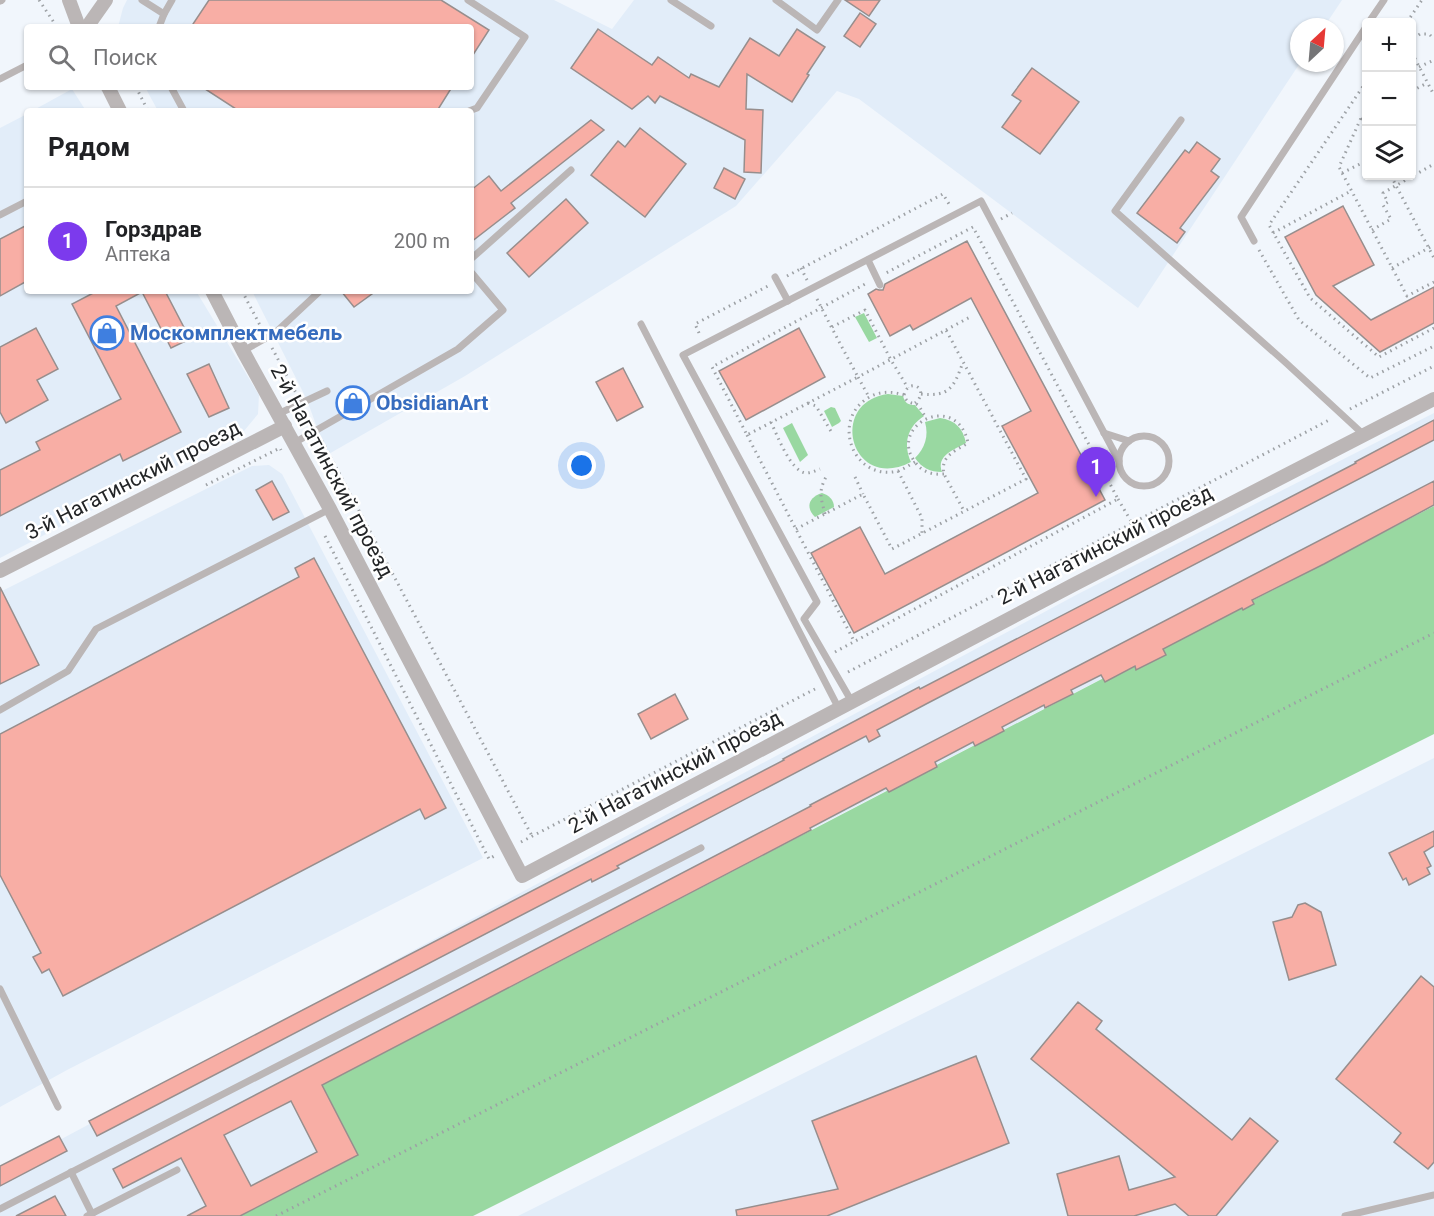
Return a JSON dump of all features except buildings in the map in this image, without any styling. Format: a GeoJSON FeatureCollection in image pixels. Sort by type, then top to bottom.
{"type":"FeatureCollection","features":[{"type":"Feature","properties":{"kind":"street"},"geometry":{"type":"LineString","coordinates":[[69,0],[78,24]]}},
{"type":"Feature","properties":{"kind":"street"},"geometry":{"type":"LineString","coordinates":[[89,24],[106,0]]}},
{"type":"Feature","properties":{"kind":"street"},"geometry":{"type":"LineString","coordinates":[[110,90],[118,108]]}},
{"type":"Feature","properties":{"kind":"street","name":"2-й Нагатинский проезд"},"geometry":{"type":"LineString","coordinates":[[214,294],[330,509],[522,876],[1073,585],[1434,399]]}},
{"type":"Feature","properties":{"kind":"street","name":"3-й Нагатинский проезд"},"geometry":{"type":"LineString","coordinates":[[0,571],[281,420]]}},
{"type":"Feature","properties":{"kind":"lane"},"geometry":{"type":"LineString","coordinates":[[142,0],[164,14]]}},
{"type":"Feature","properties":{"kind":"lane"},"geometry":{"type":"LineString","coordinates":[[160,24],[172,0]]}},
{"type":"Feature","properties":{"kind":"lane"},"geometry":{"type":"LineString","coordinates":[[468,0],[525,37],[474,109]]}},
{"type":"Feature","properties":{"kind":"lane"},"geometry":{"type":"LineString","coordinates":[[671,0],[711,26]]}},
{"type":"Feature","properties":{"kind":"lane"},"geometry":{"type":"LineString","coordinates":[[776,0],[818,30],[838,0]]}},
{"type":"Feature","properties":{"kind":"lane"},"geometry":{"type":"LineString","coordinates":[[1372,18],[1384,0]]}},
{"type":"Feature","properties":{"kind":"lane"},"geometry":{"type":"LineString","coordinates":[[1254,241],[1240,217],[1362,33]]}},
{"type":"Feature","properties":{"kind":"lane"},"geometry":{"type":"LineString","coordinates":[[0,79],[24,67]]}},
{"type":"Feature","properties":{"kind":"lane"},"geometry":{"type":"LineString","coordinates":[[173,90],[182,108]]}},
{"type":"Feature","properties":{"kind":"lane"},"geometry":{"type":"LineString","coordinates":[[1181,120],[1115,211],[1364,435]]}},
{"type":"Feature","properties":{"kind":"lane"},"geometry":{"type":"LineString","coordinates":[[474,256],[571,170]]}},
{"type":"Feature","properties":{"kind":"lane"},"geometry":{"type":"LineString","coordinates":[[852,702],[804,619],[817,602],[683,355],[981,201],[1119,461]]}},
{"type":"Feature","properties":{"kind":"lane"},"geometry":{"type":"LineString","coordinates":[[0,214],[24,202]]}},
{"type":"Feature","properties":{"kind":"lane"},"geometry":{"type":"LineString","coordinates":[[868,260],[878,281]]}},
{"type":"Feature","properties":{"kind":"lane"},"geometry":{"type":"LineString","coordinates":[[294,443],[458,349],[503,310],[474,276]]}},
{"type":"Feature","properties":{"kind":"lane"},"geometry":{"type":"LineString","coordinates":[[776,279],[788,301]]}},
{"type":"Feature","properties":{"kind":"lane"},"geometry":{"type":"LineString","coordinates":[[243,351],[275,333],[317,294]]}},
{"type":"Feature","properties":{"kind":"lane"},"geometry":{"type":"LineString","coordinates":[[641,324],[839,709]]}},
{"type":"Feature","properties":{"kind":"lane"},"geometry":{"type":"LineString","coordinates":[[281,420],[302,402],[327,391]]}},
{"type":"Feature","properties":{"kind":"lane"},"geometry":{"type":"LineString","coordinates":[[1104,433],[1129,441]]}},
{"type":"Feature","properties":{"kind":"lane"},"geometry":{"type":"LineString","coordinates":[[1143,436],[1163,446],[1167,452],[1168,467],[1161,480],[1155,484],[1138,486],[1124,477],[1119,461],[1120,453],[1129,441],[1143,436]]}},
{"type":"Feature","properties":{"kind":"lane"},"geometry":{"type":"LineString","coordinates":[[0,710],[68,671],[96,629],[330,509]]}},
{"type":"Feature","properties":{"kind":"lane"},"geometry":{"type":"LineString","coordinates":[[0,1209],[701,848]]}},
{"type":"Feature","properties":{"kind":"lane"},"geometry":{"type":"LineString","coordinates":[[0,989],[58,1107]]}},
{"type":"Feature","properties":{"kind":"lane"},"geometry":{"type":"LineString","coordinates":[[71,1172],[89,1215],[177,1170]]}},
{"type":"Feature","properties":{"kind":"lane"},"geometry":{"type":"LineString","coordinates":[[1345,1216],[1434,1195]]}},
{"type":"Feature","properties":{"kind":"path"},"geometry":{"type":"LineString","coordinates":[[39,0],[55,24]]}},
{"type":"Feature","properties":{"kind":"path"},"geometry":{"type":"LineString","coordinates":[[1410,18],[1422,0]]}},
{"type":"Feature","properties":{"kind":"path"},"geometry":{"type":"LineString","coordinates":[[1416,37],[1420,34],[1429,34],[1434,39]]}},
{"type":"Feature","properties":{"kind":"path"},"geometry":{"type":"LineString","coordinates":[[1419,67],[1434,60]]}},
{"type":"Feature","properties":{"kind":"path"},"geometry":{"type":"LineString","coordinates":[[1416,61],[1434,95]]}},
{"type":"Feature","properties":{"kind":"path"},"geometry":{"type":"LineString","coordinates":[[1416,89],[1427,83]]}},
{"type":"Feature","properties":{"kind":"path"},"geometry":{"type":"LineString","coordinates":[[1362,88],[1269,225],[1310,298],[1379,357],[1434,328]]}},
{"type":"Feature","properties":{"kind":"path"},"geometry":{"type":"LineString","coordinates":[[138,90],[146,108]]}},
{"type":"Feature","properties":{"kind":"path"},"geometry":{"type":"LineString","coordinates":[[1361,118],[1365,126]]}},
{"type":"Feature","properties":{"kind":"path"},"geometry":{"type":"LineString","coordinates":[[1361,118],[1339,167],[1407,296],[1434,282]]}},
{"type":"Feature","properties":{"kind":"path"},"geometry":{"type":"LineString","coordinates":[[1342,173],[1362,163]]}},
{"type":"Feature","properties":{"kind":"path"},"geometry":{"type":"LineString","coordinates":[[1372,230],[1391,219],[1383,205],[1388,202],[1383,193],[1434,164]]}},
{"type":"Feature","properties":{"kind":"path"},"geometry":{"type":"LineString","coordinates":[[1393,180],[1434,258]]}},
{"type":"Feature","properties":{"kind":"path"},"geometry":{"type":"LineString","coordinates":[[1273,233],[1352,190]]}},
{"type":"Feature","properties":{"kind":"path"},"geometry":{"type":"LineString","coordinates":[[705,344],[695,324],[776,279],[943,194],[965,232]]}},
{"type":"Feature","properties":{"kind":"path"},"geometry":{"type":"LineString","coordinates":[[854,641],[712,367],[878,281],[973,227],[1132,523]]}},
{"type":"Feature","properties":{"kind":"path"},"geometry":{"type":"LineString","coordinates":[[1254,241],[1299,320],[1370,378],[1434,346]]}},
{"type":"Feature","properties":{"kind":"path"},"geometry":{"type":"LineString","coordinates":[[1392,267],[1434,245]]}},
{"type":"Feature","properties":{"kind":"path"},"geometry":{"type":"LineString","coordinates":[[801,268],[869,397]]}},
{"type":"Feature","properties":{"kind":"path"},"geometry":{"type":"LineString","coordinates":[[244,294],[302,402]]}},
{"type":"Feature","properties":{"kind":"path"},"geometry":{"type":"LineString","coordinates":[[832,327],[865,310],[908,388]]}},
{"type":"Feature","properties":{"kind":"path"},"geometry":{"type":"LineString","coordinates":[[747,435],[970,317]]}},
{"type":"Feature","properties":{"kind":"path"},"geometry":{"type":"LineString","coordinates":[[855,477],[892,549],[1026,478],[946,330]]}},
{"type":"Feature","properties":{"kind":"path"},"geometry":{"type":"LineString","coordinates":[[921,394],[940,395],[948,391],[963,362]]}},
{"type":"Feature","properties":{"kind":"path"},"geometry":{"type":"LineString","coordinates":[[913,386],[917,387],[921,394],[920,399],[912,403],[908,402],[904,395],[908,388],[913,386]]}},
{"type":"Feature","properties":{"kind":"path"},"geometry":{"type":"LineString","coordinates":[[904,395],[891,392],[869,397],[856,408],[851,417],[849,437],[856,455],[871,468],[881,471],[898,471],[915,462]]}},
{"type":"Feature","properties":{"kind":"path"},"geometry":{"type":"LineString","coordinates":[[915,402],[926,418]]}},
{"type":"Feature","properties":{"kind":"path"},"geometry":{"type":"LineString","coordinates":[[808,403],[816,406],[832,433]]}},
{"type":"Feature","properties":{"kind":"path"},"geometry":{"type":"LineString","coordinates":[[944,474],[924,471],[917,466],[909,450],[911,434],[915,426],[926,418],[936,415],[952,419],[967,435],[968,443],[947,456],[943,468],[964,511]]}},
{"type":"Feature","properties":{"kind":"path"},"geometry":{"type":"LineString","coordinates":[[771,422],[794,466],[807,473],[820,469]]}},
{"type":"Feature","properties":{"kind":"path"},"geometry":{"type":"LineString","coordinates":[[316,430],[532,836]]}},
{"type":"Feature","properties":{"kind":"path"},"geometry":{"type":"LineString","coordinates":[[898,471],[922,518],[922,533]]}},
{"type":"Feature","properties":{"kind":"path"},"geometry":{"type":"LineString","coordinates":[[825,514],[820,494],[826,477]]}},
{"type":"Feature","properties":{"kind":"path"},"geometry":{"type":"LineString","coordinates":[[796,529],[863,494]]}},
{"type":"Feature","properties":{"kind":"path"},"geometry":{"type":"LineString","coordinates":[[826,657],[1118,499]]}},
{"type":"Feature","properties":{"kind":"path"},"geometry":{"type":"LineString","coordinates":[[276,1216],[1434,633]]}},
{"type":"Feature","properties":{"kind":"shaded area"},"geometry":{"type":"Polygon","coordinates":[[[127,0],[554,0],[612,29],[634,0],[1342,0],[1330,18],[1290,18],[1290,72],[1294,72],[1138,308],[859,99],[837,91],[736,206],[465,376],[327,455],[307,400],[254,294],[474,294],[474,108],[156,108],[147,90],[474,90],[474,24],[119,24],[127,0]]]}},
{"type":"Feature","properties":{"kind":"shaded area"},"geometry":{"type":"Polygon","coordinates":[[[73,90],[84,108],[37,108],[73,90]]]}},
{"type":"Feature","properties":{"kind":"shaded area"},"geometry":{"type":"Polygon","coordinates":[[[24,116],[24,294],[198,294],[259,395],[258,414],[244,431],[0,558],[0,128],[24,116]]]}},
{"type":"Feature","properties":{"kind":"shaded area"},"geometry":{"type":"Polygon","coordinates":[[[1434,413],[1434,506],[322,1084],[358,1155],[240,1216],[0,1216],[0,1172],[1078,594],[1434,413]]]}},
{"type":"Feature","properties":{"kind":"shaded area"},"geometry":{"type":"Polygon","coordinates":[[[269,465],[282,474],[483,858],[67,1070],[0,1107],[0,592],[252,466],[269,465]]]}},
{"type":"Feature","properties":{"kind":"shaded area"},"geometry":{"type":"Polygon","coordinates":[[[1434,758],[1434,1216],[518,1216],[1434,758]]]}},
{"type":"Feature","properties":{"kind":"green space"},"geometry":{"type":"Polygon","coordinates":[[[864,313],[877,338],[869,342],[855,317],[864,313]]]}},
{"type":"Feature","properties":{"kind":"green space"},"geometry":{"type":"Polygon","coordinates":[[[888,394],[903,396],[906,402],[915,405],[924,416],[914,425],[908,436],[907,449],[911,462],[890,468],[874,466],[861,456],[854,443],[853,427],[857,412],[869,400],[888,394]]]}},
{"type":"Feature","properties":{"kind":"green space"},"geometry":{"type":"Polygon","coordinates":[[[831,407],[835,408],[841,421],[832,427],[824,411],[831,407]]]}},
{"type":"Feature","properties":{"kind":"green space"},"geometry":{"type":"Polygon","coordinates":[[[940,418],[957,426],[963,433],[966,443],[944,457],[942,472],[927,469],[915,458],[925,442],[927,432],[925,422],[940,418]]]}},
{"type":"Feature","properties":{"kind":"green space"},"geometry":{"type":"Polygon","coordinates":[[[792,423],[808,455],[800,462],[783,428],[792,423]]]}},
{"type":"Feature","properties":{"kind":"green space"},"geometry":{"type":"Polygon","coordinates":[[[822,493],[831,498],[834,507],[815,517],[809,506],[814,497],[822,493]]]}},
{"type":"Feature","properties":{"kind":"green space"},"geometry":{"type":"Polygon","coordinates":[[[1434,506],[1434,734],[473,1216],[240,1216],[358,1155],[322,1085],[1434,506]]]}},
{"type":"Feature","properties":{"kind":"place","name":"Москомплектмебель"},"geometry":{"type":"Point","coordinates":[107,333]}},
{"type":"Feature","properties":{"kind":"place","name":"ObsidianArt"},"geometry":{"type":"Point","coordinates":[353,403]}},
{"type":"Feature","properties":{"kind":"place","name":"Горздрав"},"geometry":{"type":"Point","coordinates":[1096,497]}}]}
